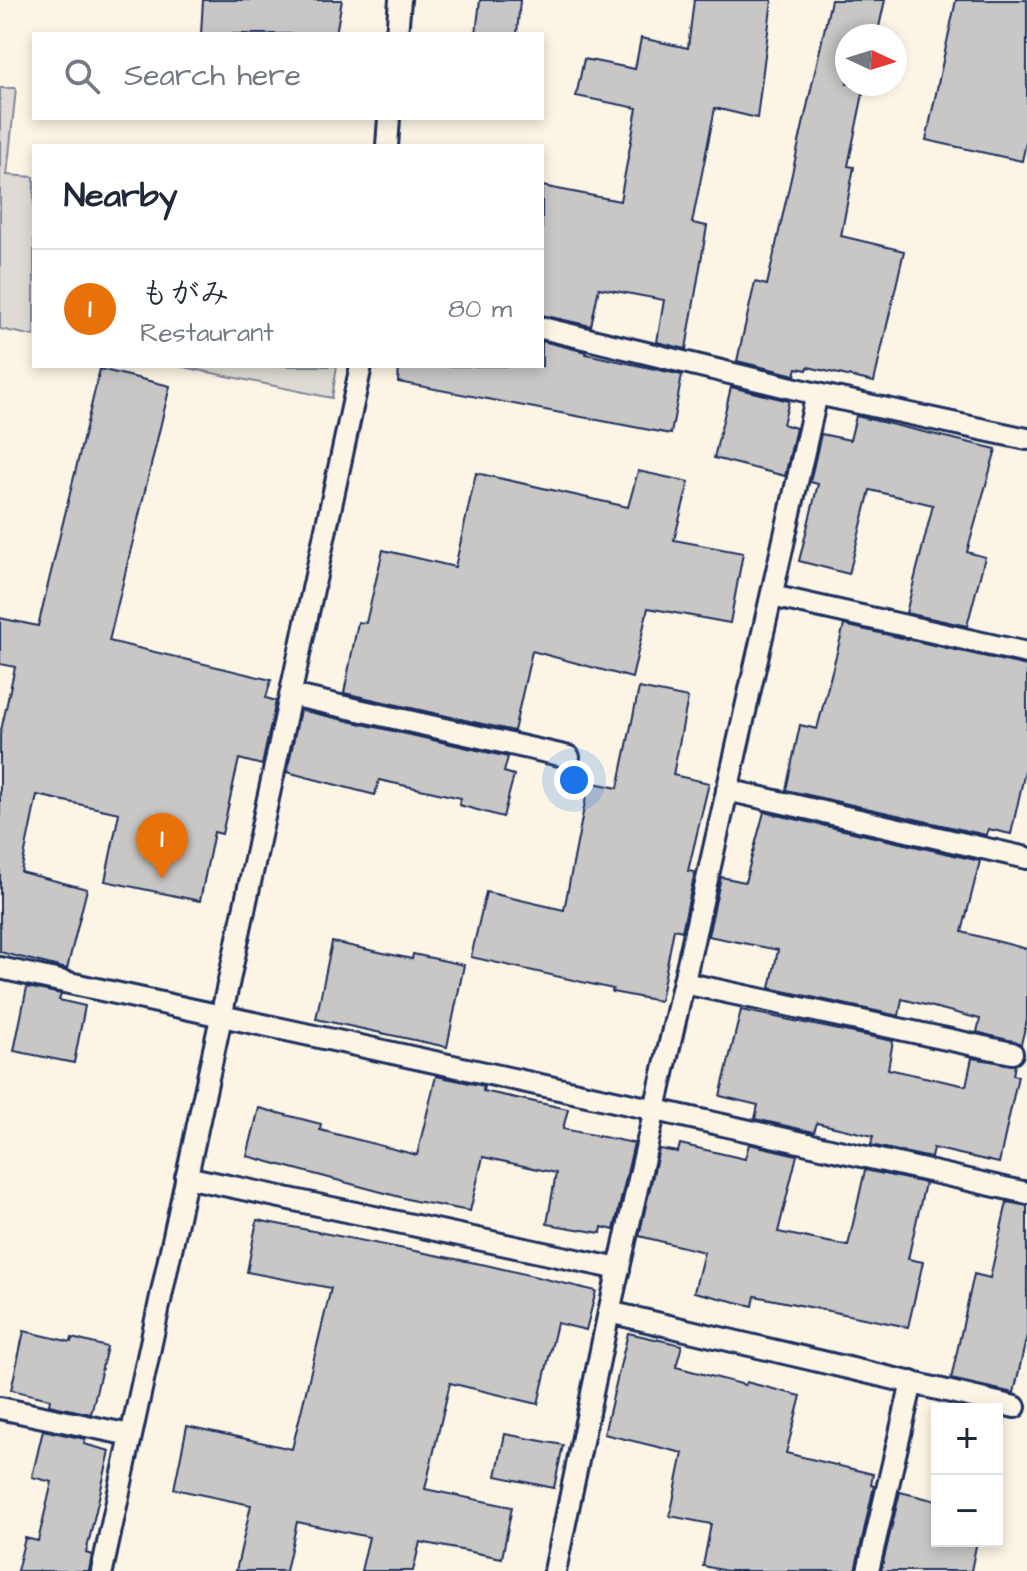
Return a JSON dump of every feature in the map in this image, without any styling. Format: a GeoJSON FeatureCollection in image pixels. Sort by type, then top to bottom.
{"type":"FeatureCollection","features":[{"type":"Feature","properties":{"kind":"lane"},"geometry":{"type":"LineString","coordinates":[[397,32],[400,0]]}},
{"type":"Feature","properties":{"kind":"lane"},"geometry":{"type":"LineString","coordinates":[[387,144],[389,120]]}},
{"type":"Feature","properties":{"kind":"lane"},"geometry":{"type":"LineString","coordinates":[[544,328],[817,394],[1027,439]]}},
{"type":"Feature","properties":{"kind":"lane"},"geometry":{"type":"LineString","coordinates":[[102,1571],[361,368]]}},
{"type":"Feature","properties":{"kind":"lane"},"geometry":{"type":"LineString","coordinates":[[555,1571],[609,1312],[817,394]]}},
{"type":"Feature","properties":{"kind":"lane"},"geometry":{"type":"LineString","coordinates":[[772,596],[1027,653]]}},
{"type":"Feature","properties":{"kind":"lane"},"geometry":{"type":"LineString","coordinates":[[291,695],[569,757]]}},
{"type":"Feature","properties":{"kind":"lane"},"geometry":{"type":"LineString","coordinates":[[727,790],[1027,858]]}},
{"type":"Feature","properties":{"kind":"lane"},"geometry":{"type":"LineString","coordinates":[[0,968],[1027,1193]]}},
{"type":"Feature","properties":{"kind":"lane"},"geometry":{"type":"LineString","coordinates":[[684,983],[1012,1053]]}},
{"type":"Feature","properties":{"kind":"lane"},"geometry":{"type":"LineString","coordinates":[[186,1177],[619,1269]]}},
{"type":"Feature","properties":{"kind":"lane"},"geometry":{"type":"LineString","coordinates":[[609,1312],[1015,1407]]}},
{"type":"Feature","properties":{"kind":"lane"},"geometry":{"type":"LineString","coordinates":[[868,1571],[912,1382]]}},
{"type":"Feature","properties":{"kind":"lane"},"geometry":{"type":"LineString","coordinates":[[0,1408],[130,1435]]}},
{"type":"Feature","properties":{"kind":"shaded area"},"geometry":{"type":"Polygon","coordinates":[[[0,88],[16,88],[7,175],[32,177],[32,336],[0,329],[0,88]]]}},
{"type":"Feature","properties":{"kind":"shaded area"},"geometry":{"type":"Polygon","coordinates":[[[189,368],[337,368],[332,398],[189,368]]]}},
{"type":"Feature","properties":{"kind":"building"},"geometry":{"type":"Polygon","coordinates":[[[203,0],[342,0],[336,32],[201,32],[203,0]]]}},
{"type":"Feature","properties":{"kind":"building"},"geometry":{"type":"Polygon","coordinates":[[[480,0],[520,0],[517,32],[476,32],[480,0]]]}},
{"type":"Feature","properties":{"kind":"building"},"geometry":{"type":"Polygon","coordinates":[[[694,0],[772,0],[757,118],[715,108],[692,223],[707,226],[686,349],[657,342],[664,300],[599,288],[591,326],[544,315],[544,186],[620,201],[637,108],[576,96],[584,59],[635,69],[641,38],[688,48],[694,0]]]}},
{"type":"Feature","properties":{"kind":"building"},"geometry":{"type":"Polygon","coordinates":[[[831,0],[885,0],[880,24],[835,24],[835,96],[863,96],[848,166],[854,167],[841,236],[904,251],[874,382],[808,367],[807,370],[797,368],[795,375],[737,361],[755,282],[767,285],[831,0]]]}},
{"type":"Feature","properties":{"kind":"building"},"geometry":{"type":"Polygon","coordinates":[[[956,0],[1027,0],[1027,138],[1022,161],[926,140],[956,0]]]}},
{"type":"Feature","properties":{"kind":"building"},"geometry":{"type":"Polygon","coordinates":[[[544,342],[682,375],[671,434],[398,382],[399,368],[544,368],[544,342]]]}},
{"type":"Feature","properties":{"kind":"building"},"geometry":{"type":"Polygon","coordinates":[[[100,369],[170,386],[109,641],[271,680],[266,698],[276,701],[262,765],[239,759],[222,834],[214,832],[200,901],[105,881],[119,813],[37,795],[21,872],[87,889],[67,969],[0,952],[0,735],[15,667],[0,664],[0,618],[38,626],[100,369]]]}},
{"type":"Feature","properties":{"kind":"building"},"geometry":{"type":"Polygon","coordinates":[[[731,387],[789,401],[783,424],[796,428],[785,476],[714,458],[731,387]]]}},
{"type":"Feature","properties":{"kind":"building"},"geometry":{"type":"Polygon","coordinates":[[[856,416],[996,449],[967,552],[985,557],[967,626],[906,613],[933,505],[870,490],[849,574],[799,561],[818,484],[810,482],[821,434],[850,440],[856,416]]]}},
{"type":"Feature","properties":{"kind":"building"},"geometry":{"type":"Polygon","coordinates":[[[638,471],[689,482],[674,540],[743,553],[730,623],[648,608],[632,678],[532,651],[514,731],[344,693],[358,622],[366,623],[383,550],[455,567],[476,473],[628,507],[638,471]]]}},
{"type":"Feature","properties":{"kind":"building"},"geometry":{"type":"Polygon","coordinates":[[[844,625],[1027,666],[1027,762],[1011,834],[988,829],[986,835],[786,790],[800,725],[817,729],[844,625]]]}},
{"type":"Feature","properties":{"kind":"building"},"geometry":{"type":"Polygon","coordinates":[[[639,688],[688,698],[673,775],[709,783],[688,871],[695,872],[682,931],[674,929],[660,1001],[471,957],[486,892],[564,910],[589,782],[618,788],[639,688]]]}},
{"type":"Feature","properties":{"kind":"building"},"geometry":{"type":"Polygon","coordinates":[[[300,710],[508,757],[504,772],[514,775],[503,817],[459,805],[461,798],[379,780],[375,795],[287,772],[300,710]]]}},
{"type":"Feature","properties":{"kind":"building"},"geometry":{"type":"Polygon","coordinates":[[[764,812],[980,861],[962,932],[1027,949],[1027,1020],[1021,1044],[977,1032],[980,1019],[902,999],[899,1016],[770,988],[778,950],[708,936],[721,877],[745,882],[764,812]]]}},
{"type":"Feature","properties":{"kind":"building"},"geometry":{"type":"Polygon","coordinates":[[[332,942],[412,959],[413,954],[464,965],[447,1047],[316,1019],[332,942]]]}},
{"type":"Feature","properties":{"kind":"building"},"geometry":{"type":"Polygon","coordinates":[[[27,987],[61,994],[59,1000],[85,1006],[74,1063],[14,1051],[27,987]]]}},
{"type":"Feature","properties":{"kind":"building"},"geometry":{"type":"Polygon","coordinates":[[[741,1010],[893,1041],[888,1069],[966,1086],[972,1058],[1015,1065],[1013,1075],[1018,1076],[999,1163],[933,1148],[931,1158],[871,1145],[873,1136],[817,1123],[814,1132],[755,1119],[758,1105],[720,1096],[741,1010]]]}},
{"type":"Feature","properties":{"kind":"building"},"geometry":{"type":"Polygon","coordinates":[[[436,1076],[484,1086],[483,1091],[568,1109],[563,1129],[634,1143],[614,1230],[602,1227],[601,1233],[547,1224],[556,1173],[483,1157],[470,1211],[415,1201],[247,1156],[259,1108],[321,1124],[320,1130],[417,1155],[436,1076]]]}},
{"type":"Feature","properties":{"kind":"building"},"geometry":{"type":"Polygon","coordinates":[[[680,1144],[745,1159],[749,1144],[797,1155],[778,1232],[848,1246],[865,1170],[925,1183],[908,1259],[923,1262],[908,1327],[755,1296],[753,1306],[694,1292],[704,1252],[639,1236],[659,1149],[678,1152],[680,1144]]]}},
{"type":"Feature","properties":{"kind":"building"},"geometry":{"type":"Polygon","coordinates":[[[1007,1202],[1027,1206],[1027,1335],[1014,1393],[951,1379],[974,1274],[990,1278],[1007,1202]]]}},
{"type":"Feature","properties":{"kind":"building"},"geometry":{"type":"Polygon","coordinates":[[[257,1220],[486,1265],[596,1291],[586,1330],[557,1323],[538,1404],[450,1383],[425,1489],[512,1507],[502,1558],[420,1542],[413,1571],[361,1571],[369,1537],[297,1522],[286,1571],[236,1571],[251,1505],[174,1489],[187,1426],[292,1449],[331,1288],[247,1272],[257,1220]]]}},
{"type":"Feature","properties":{"kind":"building"},"geometry":{"type":"Polygon","coordinates":[[[24,1331],[107,1347],[91,1414],[49,1405],[50,1399],[11,1390],[24,1331]]]}},
{"type":"Feature","properties":{"kind":"building"},"geometry":{"type":"Polygon","coordinates":[[[628,1333],[682,1345],[676,1367],[801,1396],[786,1453],[873,1474],[871,1485],[874,1486],[855,1571],[727,1571],[703,1566],[711,1524],[670,1516],[683,1453],[604,1434],[628,1333]]]}},
{"type":"Feature","properties":{"kind":"building"},"geometry":{"type":"Polygon","coordinates":[[[43,1430],[85,1439],[84,1444],[110,1451],[86,1553],[92,1555],[89,1571],[17,1571],[25,1538],[38,1541],[52,1482],[32,1477],[43,1430]]]}},
{"type":"Feature","properties":{"kind":"building"},"geometry":{"type":"Polygon","coordinates":[[[505,1434],[563,1445],[554,1488],[496,1476],[505,1434]]]}},
{"type":"Feature","properties":{"kind":"building"},"geometry":{"type":"Polygon","coordinates":[[[900,1492],[931,1500],[931,1547],[976,1547],[971,1571],[881,1571],[900,1492]]]}},
{"type":"Feature","properties":{"kind":"place","name":"もがみ"},"geometry":{"type":"Point","coordinates":[162,879]}}]}
